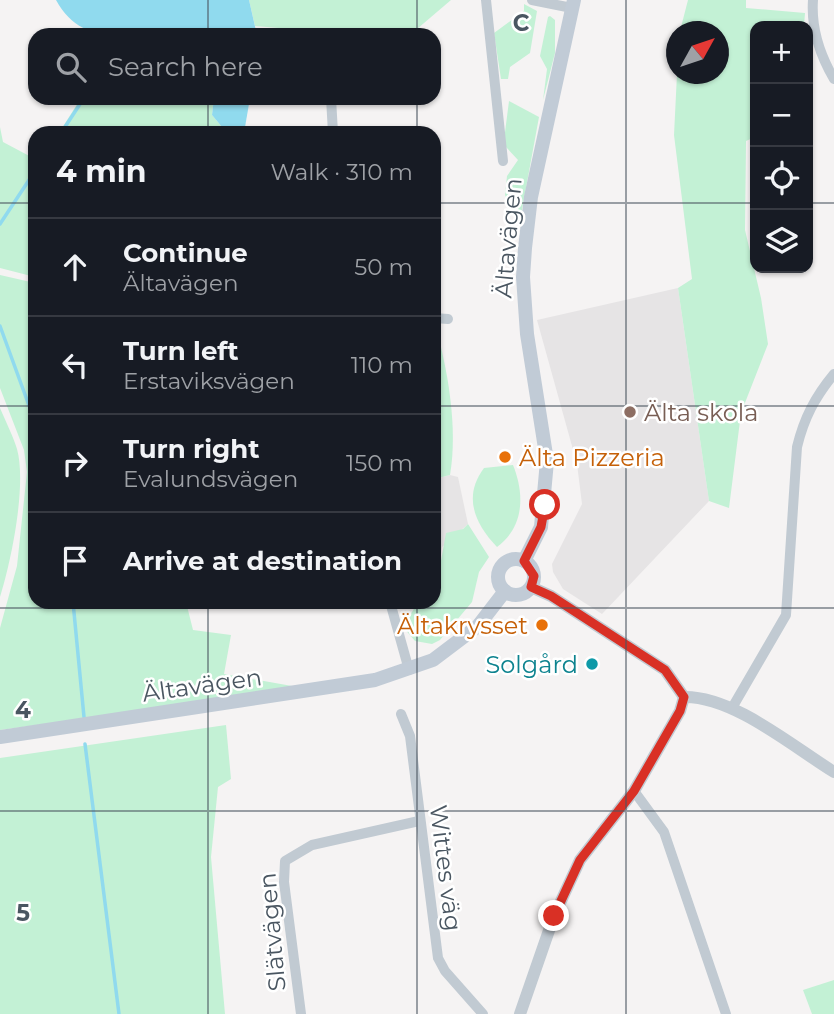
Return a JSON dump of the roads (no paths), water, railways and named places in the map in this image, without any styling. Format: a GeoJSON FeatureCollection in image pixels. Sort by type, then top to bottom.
{"type":"FeatureCollection","features":[{"type":"Feature","properties":{"kind":"main road","name":"Ältavägen"},"geometry":{"type":"LineString","coordinates":[[524,561],[541,527],[547,460],[527,334],[523,277],[525,248],[531,197],[573,4]]}},
{"type":"Feature","properties":{"kind":"main road"},"geometry":{"type":"LineString","coordinates":[[510,560],[524,561],[534,576],[531,587],[519,595],[505,591],[498,575],[502,566],[510,560]]}},
{"type":"Feature","properties":{"kind":"main road","name":"Ältavägen"},"geometry":{"type":"LineString","coordinates":[[0,737],[292,695],[376,680],[433,660],[478,626],[505,591]]}},
{"type":"Feature","properties":{"kind":"street"},"geometry":{"type":"LineString","coordinates":[[486,0],[503,161]]}},
{"type":"Feature","properties":{"kind":"street"},"geometry":{"type":"LineString","coordinates":[[532,0],[573,4]]}},
{"type":"Feature","properties":{"kind":"street"},"geometry":{"type":"LineString","coordinates":[[813,0],[812,18],[824,61],[834,79]]}},
{"type":"Feature","properties":{"kind":"street"},"geometry":{"type":"LineString","coordinates":[[331,105],[333,126]]}},
{"type":"Feature","properties":{"kind":"street"},"geometry":{"type":"LineString","coordinates":[[441,318],[449,319]]}},
{"type":"Feature","properties":{"kind":"street"},"geometry":{"type":"LineString","coordinates":[[732,708],[786,615],[797,447],[802,424],[817,394],[834,374]]}},
{"type":"Feature","properties":{"kind":"street"},"geometry":{"type":"LineString","coordinates":[[531,587],[551,596],[665,670],[684,697]]}},
{"type":"Feature","properties":{"kind":"street"},"geometry":{"type":"LineString","coordinates":[[392,609],[409,670]]}},
{"type":"Feature","properties":{"kind":"street"},"geometry":{"type":"LineString","coordinates":[[684,697],[703,696],[732,708],[834,772]]}},
{"type":"Feature","properties":{"kind":"street"},"geometry":{"type":"LineString","coordinates":[[520,1014],[554,916],[580,860],[634,791],[680,711],[684,697]]}},
{"type":"Feature","properties":{"kind":"street","name":"Wittes väg"},"geometry":{"type":"LineString","coordinates":[[401,714],[410,736],[418,821],[438,958],[445,971],[483,1014]]}},
{"type":"Feature","properties":{"kind":"street"},"geometry":{"type":"LineString","coordinates":[[634,791],[664,832],[726,1014]]}},
{"type":"Feature","properties":{"kind":"street","name":"Slätvägen"},"geometry":{"type":"LineString","coordinates":[[301,1014],[284,882],[285,860],[312,845],[418,821]]}},
{"type":"Feature","properties":{"kind":"water"},"geometry":{"type":"Polygon","coordinates":[[[56,0],[249,0],[255,28],[84,28],[68,16],[56,0]]]}},
{"type":"Feature","properties":{"kind":"water"},"geometry":{"type":"Polygon","coordinates":[[[213,105],[249,105],[245,126],[221,126],[212,115],[213,105]]]}},
{"type":"Feature","properties":{"kind":"waterway"},"geometry":{"type":"LineString","coordinates":[[66,126],[79,105]]}},
{"type":"Feature","properties":{"kind":"waterway"},"geometry":{"type":"LineString","coordinates":[[0,224],[28,182]]}},
{"type":"Feature","properties":{"kind":"waterway"},"geometry":{"type":"LineString","coordinates":[[0,326],[28,403]]}},
{"type":"Feature","properties":{"kind":"waterway"},"geometry":{"type":"LineString","coordinates":[[74,609],[84,717]]}},
{"type":"Feature","properties":{"kind":"waterway"},"geometry":{"type":"LineString","coordinates":[[85,744],[119,1014]]}},
{"type":"Feature","properties":{"kind":"place","name":"Älta skola"},"geometry":{"type":"Point","coordinates":[630,412]}},
{"type":"Feature","properties":{"kind":"place","name":"Älta Pizzeria"},"geometry":{"type":"Point","coordinates":[505,457]}},
{"type":"Feature","properties":{"kind":"place","name":"Ältakrysset"},"geometry":{"type":"Point","coordinates":[542,625]}},
{"type":"Feature","properties":{"kind":"place","name":"Solgård"},"geometry":{"type":"Point","coordinates":[592,664]}}]}
